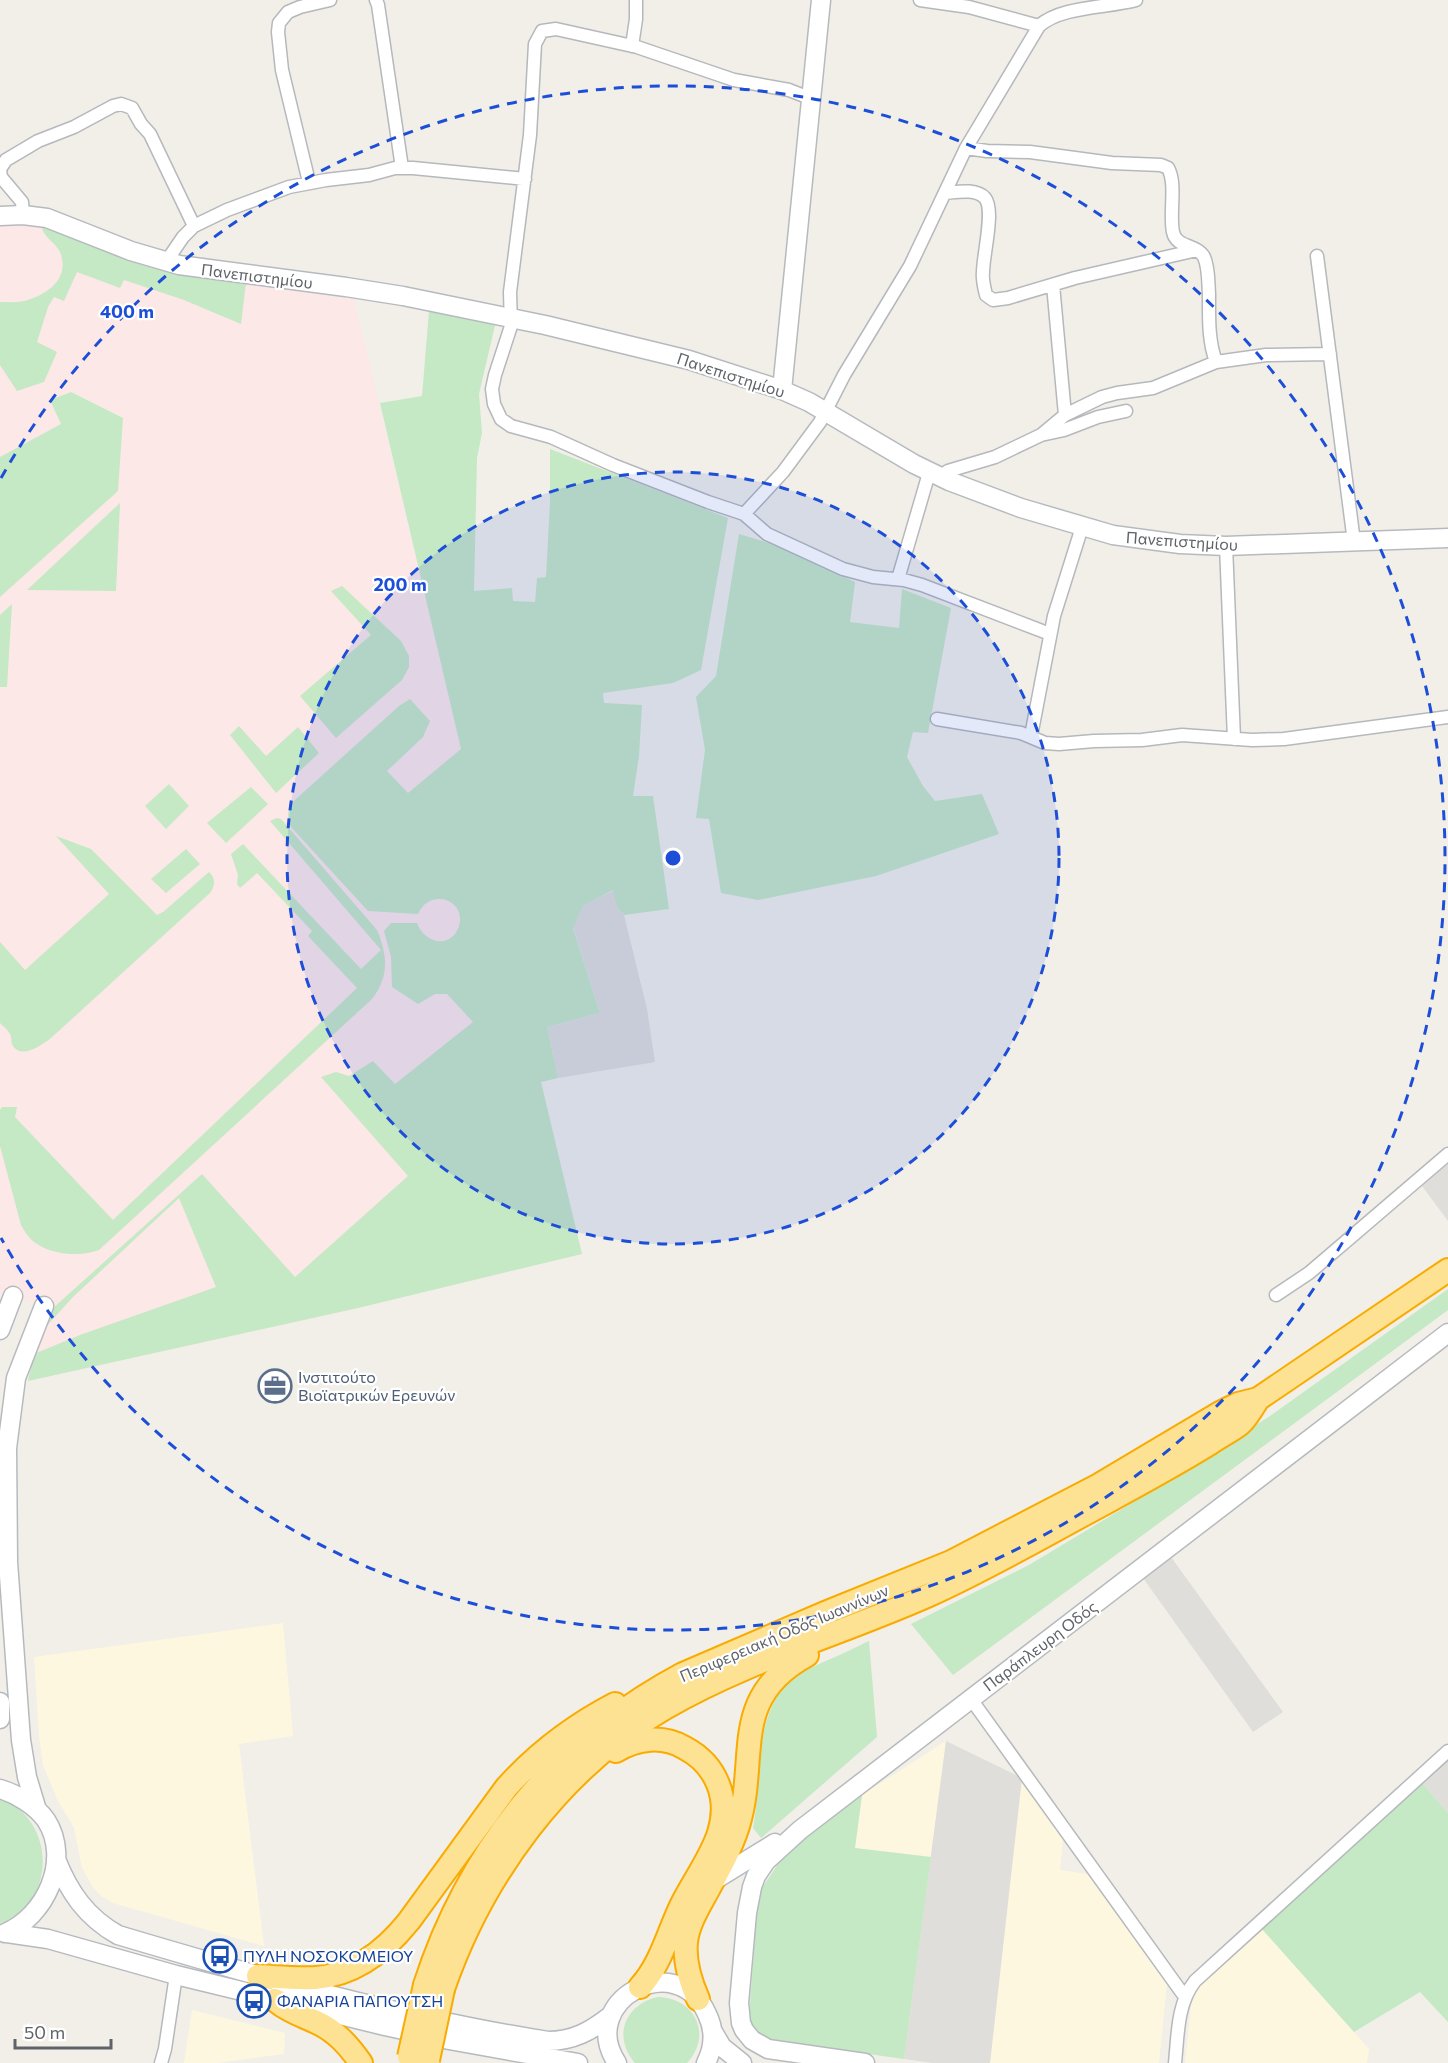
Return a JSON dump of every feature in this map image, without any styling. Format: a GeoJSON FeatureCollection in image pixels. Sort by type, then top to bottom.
{"type":"FeatureCollection","features":[{"type":"Feature","properties":{"kind":"highway","name":"Περιφερειακή Οδός Ιωαννίνων"},"geometry":{"type":"LineString","coordinates":[[418,2061],[434,1987],[437,1949],[463,1892],[484,1856],[515,1812],[567,1756],[603,1726],[664,1684],[760,1641],[951,1562],[1108,1480],[1220,1413],[1238,1404],[1258,1399],[1448,1270]]}},
{"type":"Feature","properties":{"kind":"highway","name":"Περιφερειακή Οδός Ιωαννίνων"},"geometry":{"type":"LineString","coordinates":[[434,1987],[461,1944],[503,1867],[541,1814],[586,1767],[631,1729],[666,1707],[728,1677],[929,1595],[1018,1550],[1191,1455],[1242,1423],[1258,1399]]}},
{"type":"Feature","properties":{"kind":"highway"},"geometry":{"type":"LineString","coordinates":[[698,1999],[686,1964],[686,1943],[690,1926],[733,1841],[741,1818],[751,1723],[760,1699],[785,1668],[825,1645],[848,1627]]}},
{"type":"Feature","properties":{"kind":"highway"},"geometry":{"type":"LineString","coordinates":[[258,1977],[315,1978],[328,1976],[360,1964],[381,1951],[409,1921],[506,1788],[524,1767],[581,1722],[628,1696],[664,1684]]}},
{"type":"Feature","properties":{"kind":"highway"},"geometry":{"type":"LineString","coordinates":[[586,1767],[628,1744],[644,1740],[661,1740],[682,1746],[698,1756],[712,1772],[722,1793],[724,1802],[722,1822],[716,1842],[682,1903],[657,1962],[640,1987]]}},
{"type":"Feature","properties":{"kind":"highway"},"geometry":{"type":"LineString","coordinates":[[275,2000],[291,2012],[330,2030],[346,2043],[361,2063]]}},
{"type":"Feature","properties":{"kind":"street"},"geometry":{"type":"LineString","coordinates":[[309,182],[282,70],[279,23],[288,12],[330,0]]}},
{"type":"Feature","properties":{"kind":"street"},"geometry":{"type":"LineString","coordinates":[[375,0],[378,5],[402,168]]}},
{"type":"Feature","properties":{"kind":"street"},"geometry":{"type":"LineString","coordinates":[[632,46],[636,0]]}},
{"type":"Feature","properties":{"kind":"street"},"geometry":{"type":"LineString","coordinates":[[782,390],[821,0]]}},
{"type":"Feature","properties":{"kind":"street"},"geometry":{"type":"LineString","coordinates":[[920,0],[969,7],[1039,26]]}},
{"type":"Feature","properties":{"kind":"street"},"geometry":{"type":"LineString","coordinates":[[744,514],[801,449],[825,411],[910,266],[966,148],[1039,26],[1060,14],[1136,0]]}},
{"type":"Feature","properties":{"kind":"street"},"geometry":{"type":"LineString","coordinates":[[812,99],[789,90],[734,80],[632,46],[556,29],[545,29],[538,35],[535,44],[525,179],[510,292],[511,330],[495,375],[492,389],[494,404],[504,423],[551,437],[613,465],[744,514],[767,534],[832,564],[862,574],[916,583],[1050,634]]}},
{"type":"Feature","properties":{"kind":"street"},"geometry":{"type":"LineString","coordinates":[[23,214],[22,202],[1,177],[0,169],[6,160],[31,144],[74,127],[115,105],[122,104],[132,108],[150,134],[194,226]]}},
{"type":"Feature","properties":{"kind":"street"},"geometry":{"type":"LineString","coordinates":[[966,148],[1030,152],[1112,163],[1166,167],[1171,176],[1174,235],[1178,242],[1197,250],[1203,256],[1207,268],[1210,339],[1216,362]]}},
{"type":"Feature","properties":{"kind":"street"},"geometry":{"type":"LineString","coordinates":[[166,262],[183,237],[194,226],[227,210],[280,190],[309,182],[369,175],[402,168],[525,179]]}},
{"type":"Feature","properties":{"kind":"street"},"geometry":{"type":"LineString","coordinates":[[945,194],[978,193],[986,200],[989,210],[982,275],[986,295],[989,298],[999,300],[1093,273],[1197,250]]}},
{"type":"Feature","properties":{"kind":"street","name":"Πανεπιστημίου"},"geometry":{"type":"LineString","coordinates":[[0,216],[23,214],[55,220],[131,251],[166,262],[366,290],[512,317],[689,360],[782,390],[825,411],[934,475],[986,496],[1113,535],[1141,540],[1226,546],[1448,538]]}},
{"type":"Feature","properties":{"kind":"street"},"geometry":{"type":"LineString","coordinates":[[1317,255],[1354,542]]}},
{"type":"Feature","properties":{"kind":"street"},"geometry":{"type":"LineString","coordinates":[[1053,285],[1065,414]]}},
{"type":"Feature","properties":{"kind":"street"},"geometry":{"type":"LineString","coordinates":[[1041,435],[1065,414],[1102,397],[1153,388],[1216,362],[1266,354],[1330,354]]}},
{"type":"Feature","properties":{"kind":"street"},"geometry":{"type":"LineString","coordinates":[[898,579],[934,475],[995,457],[1041,435],[1064,430],[1098,417],[1126,411]]}},
{"type":"Feature","properties":{"kind":"street"},"geometry":{"type":"LineString","coordinates":[[1031,736],[1050,634],[1082,527]]}},
{"type":"Feature","properties":{"kind":"street"},"geometry":{"type":"LineString","coordinates":[[1226,546],[1234,739]]}},
{"type":"Feature","properties":{"kind":"street"},"geometry":{"type":"LineString","coordinates":[[937,719],[1012,731],[1045,743],[1059,744],[1142,740],[1182,735],[1263,740],[1448,717]]}},
{"type":"Feature","properties":{"kind":"street"},"geometry":{"type":"LineString","coordinates":[[1276,1295],[1309,1274],[1448,1154]]}},
{"type":"Feature","properties":{"kind":"street"},"geometry":{"type":"LineString","coordinates":[[0,1330],[13,1296]]}},
{"type":"Feature","properties":{"kind":"street"},"geometry":{"type":"LineString","coordinates":[[37,1810],[27,1777],[21,1740],[8,1563],[4,1448],[16,1378],[44,1306]]}},
{"type":"Feature","properties":{"kind":"street","name":"Παράπλευρη Οδός"},"geometry":{"type":"LineString","coordinates":[[865,2063],[768,2049],[752,2040],[744,2030],[739,2011],[747,1913],[756,1876],[766,1861],[792,1837],[1448,1333]]}},
{"type":"Feature","properties":{"kind":"street"},"geometry":{"type":"LineString","coordinates":[[0,1542],[8,1563]]}},
{"type":"Feature","properties":{"kind":"street"},"geometry":{"type":"LineString","coordinates":[[971,1699],[1185,1997]]}},
{"type":"Feature","properties":{"kind":"street"},"geometry":{"type":"LineString","coordinates":[[0,1702],[0,1719]]}},
{"type":"Feature","properties":{"kind":"street"},"geometry":{"type":"LineString","coordinates":[[1175,2063],[1181,2009],[1195,1981],[1448,1750]]}},
{"type":"Feature","properties":{"kind":"street"},"geometry":{"type":"LineString","coordinates":[[0,1789],[37,1810],[48,1823],[52,1832],[56,1859],[70,1890],[90,1916],[104,1928],[118,1935],[258,1977],[414,2014],[548,2041],[563,2041],[582,2035],[594,2028],[610,2016],[618,2004],[640,1987],[661,1982],[677,1985],[698,1999],[706,2010],[712,2030],[722,2047],[742,2063]]}},
{"type":"Feature","properties":{"kind":"street"},"geometry":{"type":"LineString","coordinates":[[713,1881],[773,1844],[792,1837]]}},
{"type":"Feature","properties":{"kind":"street"},"geometry":{"type":"LineString","coordinates":[[4,1934],[25,1922],[38,1909],[47,1894],[56,1859]]}},
{"type":"Feature","properties":{"kind":"street"},"geometry":{"type":"LineString","coordinates":[[4,1934],[57,1942],[275,2000],[449,2040],[578,2063]]}},
{"type":"Feature","properties":{"kind":"street"},"geometry":{"type":"LineString","coordinates":[[161,2063],[176,1975]]}},
{"type":"Feature","properties":{"kind":"street"},"geometry":{"type":"LineString","coordinates":[[610,2016],[608,2036],[617,2063]]}},
{"type":"Feature","properties":{"kind":"street"},"geometry":{"type":"LineString","coordinates":[[706,2063],[712,2048],[712,2030]]}},
{"type":"Feature","properties":{"kind":"shaded area"},"geometry":{"type":"Polygon","coordinates":[[[0,225],[41,226],[64,232],[173,274],[353,294],[582,1254],[358,1308],[28,1381],[34,1354],[52,1309],[0,1293],[0,225]]]}},
{"type":"Feature","properties":{"kind":"shaded area"},"geometry":{"type":"Polygon","coordinates":[[[614,890],[617,907],[624,915],[647,1009],[655,1062],[558,1078],[547,1027],[600,1013],[573,927],[583,906],[614,890]]]}},
{"type":"Feature","properties":{"kind":"shaded area"},"geometry":{"type":"Polygon","coordinates":[[[1448,1162],[1448,1221],[1422,1186],[1448,1162]]]}},
{"type":"Feature","properties":{"kind":"shaded area"},"geometry":{"type":"Polygon","coordinates":[[[1171,1557],[1283,1712],[1253,1732],[1143,1578],[1171,1557]]]}},
{"type":"Feature","properties":{"kind":"shaded area"},"geometry":{"type":"Polygon","coordinates":[[[283,1623],[293,1736],[239,1744],[264,1946],[113,1903],[101,1896],[82,1868],[74,1828],[58,1801],[43,1765],[34,1657],[283,1623]]]}},
{"type":"Feature","properties":{"kind":"shaded area"},"geometry":{"type":"Polygon","coordinates":[[[946,1741],[931,1857],[855,1848],[862,1795],[946,1741]]]}},
{"type":"Feature","properties":{"kind":"shaded area"},"geometry":{"type":"Polygon","coordinates":[[[946,1741],[1022,1778],[990,2063],[933,2063],[904,2059],[946,1741]]]}},
{"type":"Feature","properties":{"kind":"shaded area"},"geometry":{"type":"Polygon","coordinates":[[[1448,1759],[1448,1813],[1422,1783],[1448,1759]]]}},
{"type":"Feature","properties":{"kind":"shaded area"},"geometry":{"type":"Polygon","coordinates":[[[1022,1778],[1063,1838],[1060,1870],[1087,1874],[1167,1983],[1159,2063],[990,2063],[1022,1778]]]}},
{"type":"Feature","properties":{"kind":"shaded area"},"geometry":{"type":"Polygon","coordinates":[[[1261,1928],[1369,2049],[1367,2063],[1185,2063],[1194,1995],[1207,1976],[1261,1928]]]}},
{"type":"Feature","properties":{"kind":"shaded area"},"geometry":{"type":"Polygon","coordinates":[[[192,2010],[285,2033],[284,2054],[217,2063],[184,2063],[192,2010]]]}},
{"type":"Feature","properties":{"kind":"green space"},"geometry":{"type":"Polygon","coordinates":[[[41,226],[64,232],[173,274],[246,282],[241,324],[184,300],[124,280],[120,288],[77,272],[64,301],[54,297],[48,307],[37,342],[57,352],[44,382],[17,391],[0,365],[0,302],[22,302],[36,297],[56,283],[60,276],[62,261],[60,252],[41,226]]]}},
{"type":"Feature","properties":{"kind":"green space"},"geometry":{"type":"Polygon","coordinates":[[[429,311],[496,321],[479,394],[482,433],[477,458],[474,591],[512,588],[513,601],[535,602],[537,578],[546,577],[550,449],[728,518],[701,670],[673,683],[603,693],[604,703],[642,705],[639,756],[633,796],[653,796],[669,909],[624,915],[617,907],[613,890],[583,906],[573,928],[600,1013],[547,1027],[558,1078],[541,1082],[582,1254],[358,1308],[28,1381],[34,1354],[80,1335],[216,1287],[179,1198],[73,1297],[43,1330],[52,1309],[202,1174],[295,1277],[408,1176],[321,1077],[336,1072],[349,1076],[373,1061],[395,1084],[473,1022],[447,994],[435,994],[418,1004],[392,987],[391,957],[384,931],[391,923],[417,923],[420,930],[431,939],[444,941],[455,934],[459,926],[458,909],[446,900],[438,899],[424,906],[418,914],[368,911],[291,827],[288,819],[289,809],[296,799],[399,706],[410,699],[430,721],[423,737],[387,771],[408,793],[461,749],[380,403],[422,396],[429,311]]]}},
{"type":"Feature","properties":{"kind":"green space"},"geometry":{"type":"Polygon","coordinates":[[[71,392],[123,418],[118,491],[0,597],[0,457],[61,424],[50,400],[71,392]]]}},
{"type":"Feature","properties":{"kind":"green space"},"geometry":{"type":"Polygon","coordinates":[[[120,503],[116,591],[27,590],[120,503]]]}},
{"type":"Feature","properties":{"kind":"green space"},"geometry":{"type":"Polygon","coordinates":[[[739,534],[779,546],[855,582],[850,622],[899,628],[902,589],[951,608],[928,733],[913,732],[907,757],[923,786],[935,801],[982,794],[999,834],[876,876],[758,900],[721,893],[709,819],[696,818],[705,750],[696,697],[716,676],[739,534]]]}},
{"type":"Feature","properties":{"kind":"green space"},"geometry":{"type":"Polygon","coordinates":[[[342,586],[401,641],[409,656],[409,667],[402,680],[336,738],[300,696],[371,635],[331,591],[342,586]]]}},
{"type":"Feature","properties":{"kind":"green space"},"geometry":{"type":"Polygon","coordinates":[[[12,604],[7,687],[0,687],[0,615],[12,604]]]}},
{"type":"Feature","properties":{"kind":"green space"},"geometry":{"type":"Polygon","coordinates":[[[239,726],[266,756],[298,727],[319,753],[276,793],[230,735],[239,726]]]}},
{"type":"Feature","properties":{"kind":"green space"},"geometry":{"type":"Polygon","coordinates":[[[169,784],[189,806],[166,829],[145,806],[169,784]]]}},
{"type":"Feature","properties":{"kind":"green space"},"geometry":{"type":"Polygon","coordinates":[[[251,787],[268,804],[226,843],[207,823],[251,787]]]}},
{"type":"Feature","properties":{"kind":"green space"},"geometry":{"type":"Polygon","coordinates":[[[281,819],[377,930],[385,957],[384,974],[378,991],[99,1250],[84,1254],[68,1254],[44,1248],[29,1238],[21,1225],[0,1146],[0,1110],[2,1107],[17,1107],[15,1117],[113,1220],[357,988],[308,936],[312,931],[257,873],[240,888],[237,884],[238,875],[231,854],[243,844],[361,969],[381,950],[270,821],[281,819]]]}},
{"type":"Feature","properties":{"kind":"green space"},"geometry":{"type":"Polygon","coordinates":[[[56,836],[91,849],[157,915],[209,872],[213,877],[214,885],[210,893],[51,1038],[31,1050],[20,1051],[12,1044],[10,1034],[0,1023],[0,942],[25,970],[109,894],[56,836]]]}},
{"type":"Feature","properties":{"kind":"green space"},"geometry":{"type":"Polygon","coordinates":[[[186,849],[200,864],[166,893],[151,879],[186,849]]]}},
{"type":"Feature","properties":{"kind":"green space"},"geometry":{"type":"Polygon","coordinates":[[[1448,1289],[1448,1310],[953,1675],[911,1624],[1029,1565],[1152,1491],[1270,1416],[1448,1289]]]}},
{"type":"Feature","properties":{"kind":"green space"},"geometry":{"type":"Polygon","coordinates":[[[869,1641],[877,1737],[761,1838],[753,1828],[762,1745],[773,1705],[783,1688],[798,1674],[869,1641]]]}},
{"type":"Feature","properties":{"kind":"green space"},"geometry":{"type":"Polygon","coordinates":[[[1422,1783],[1448,1813],[1448,2022],[1420,1992],[1354,2032],[1261,1928],[1422,1783]]]}},
{"type":"Feature","properties":{"kind":"green space"},"geometry":{"type":"Polygon","coordinates":[[[862,1795],[855,1848],[931,1857],[904,2059],[770,2040],[758,2033],[749,2018],[757,1908],[762,1888],[788,1849],[862,1795]]]}},
{"type":"Feature","properties":{"kind":"green space"},"geometry":{"type":"Polygon","coordinates":[[[0,1798],[18,1809],[32,1824],[40,1842],[43,1861],[40,1880],[32,1898],[19,1913],[0,1923],[0,1798]]]}},
{"type":"Feature","properties":{"kind":"green space"},"geometry":{"type":"Polygon","coordinates":[[[658,1997],[682,2004],[696,2020],[699,2041],[687,2063],[635,2063],[628,2053],[623,2033],[625,2023],[637,2007],[658,1997]]]}},
{"type":"Feature","properties":{"kind":"place","name":"Ινστιτούτο Βιοϊατρικών Ερευνών"},"geometry":{"type":"Point","coordinates":[275,1386]}},
{"type":"Feature","properties":{"kind":"place","name":"ΠΥΛΗ ΝΟΣΟΚΟΜΕΙΟΥ"},"geometry":{"type":"Point","coordinates":[220,1956]}},
{"type":"Feature","properties":{"kind":"place","name":"ΦΑΝΑΡΙΑ ΠΑΠΟΥΤΣΗ"},"geometry":{"type":"Point","coordinates":[254,2001]}}]}
